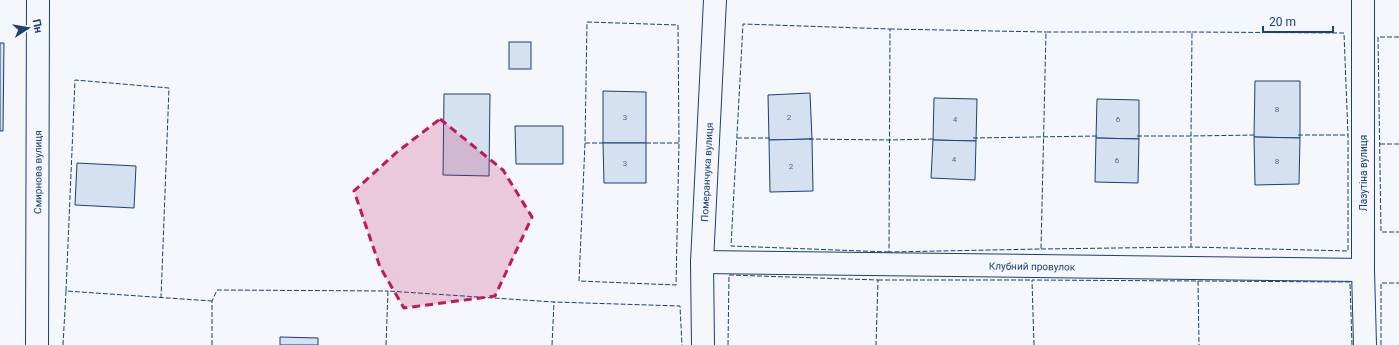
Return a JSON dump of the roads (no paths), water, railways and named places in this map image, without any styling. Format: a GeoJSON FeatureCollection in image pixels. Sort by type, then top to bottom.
{"type":"FeatureCollection","features":[{"type":"Feature","properties":{"kind":"street","name":"Смирнова вулиця"},"geometry":{"type":"LineString","coordinates":[[37,345],[38,0]]}},
{"type":"Feature","properties":{"kind":"street","name":"Померанчука вулиця"},"geometry":{"type":"LineString","coordinates":[[703,345],[702,262],[715,0]]}},
{"type":"Feature","properties":{"kind":"street","name":"Лазутіна вулиця"},"geometry":{"type":"LineString","coordinates":[[1363,0],[1363,270],[1365,345]]}},
{"type":"Feature","properties":{"kind":"street","name":"Клубний провулок"},"geometry":{"type":"LineString","coordinates":[[702,262],[1363,270]]}}]}
